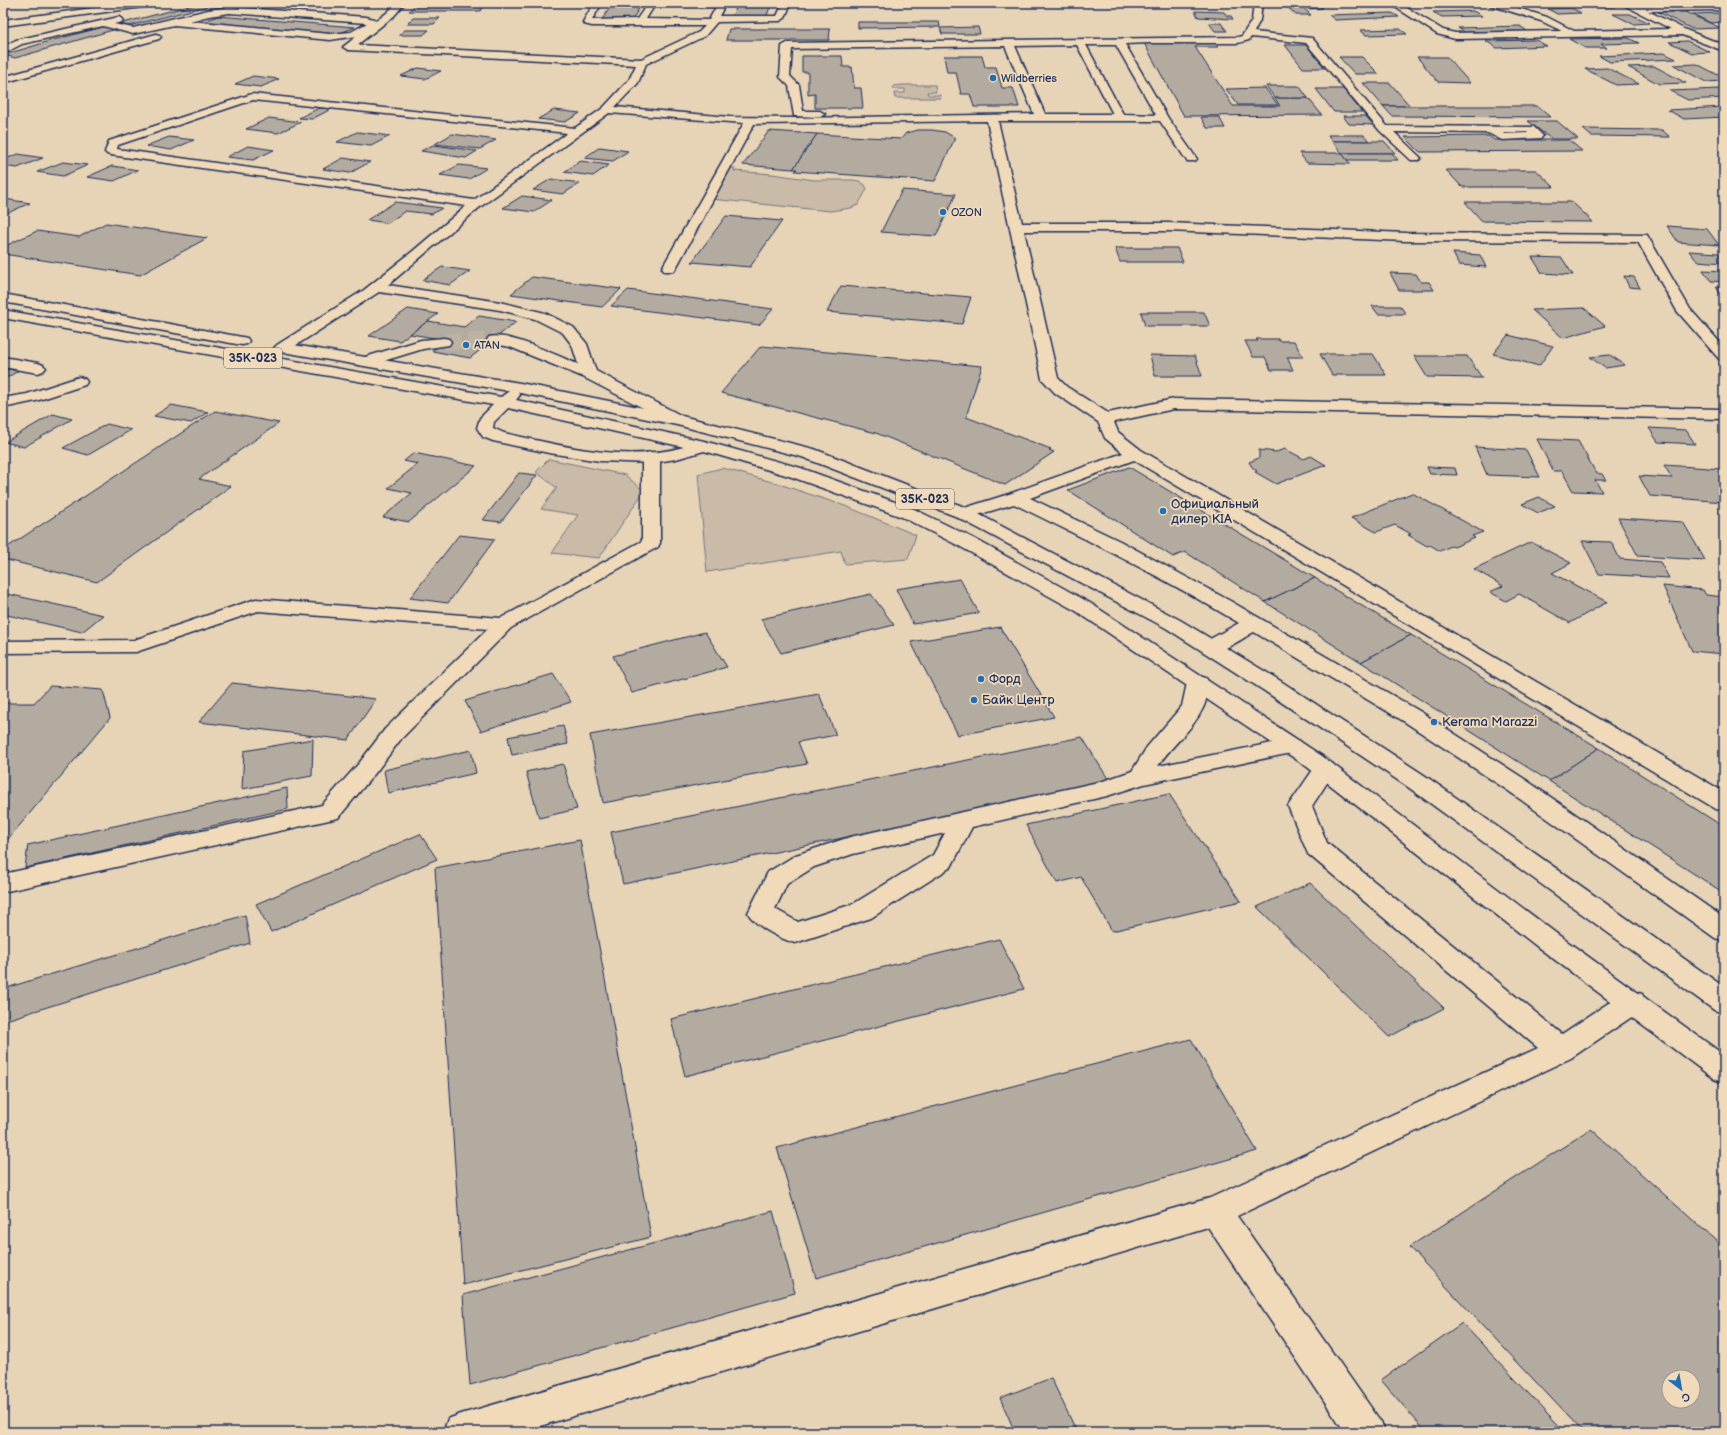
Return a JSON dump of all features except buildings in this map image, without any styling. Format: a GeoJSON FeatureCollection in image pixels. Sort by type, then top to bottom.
{"type":"FeatureCollection","features":[{"type":"Feature","properties":{"kind":"street"},"geometry":{"type":"LineString","coordinates":[[3,23],[150,3]]}},
{"type":"Feature","properties":{"kind":"street"},"geometry":{"type":"LineString","coordinates":[[401,3],[391,14],[348,47],[642,62],[702,34],[710,26],[712,17],[722,3]]}},
{"type":"Feature","properties":{"kind":"street"},"geometry":{"type":"LineString","coordinates":[[598,3],[587,22],[632,23],[712,17],[777,19],[780,18],[787,3]]}},
{"type":"Feature","properties":{"kind":"street"},"geometry":{"type":"LineString","coordinates":[[640,22],[650,13],[652,3]]}},
{"type":"Feature","properties":{"kind":"street"},"geometry":{"type":"LineString","coordinates":[[940,114],[798,114],[794,85],[785,77],[787,46],[1238,40],[1246,38],[1249,34],[1256,20],[1258,3]]}},
{"type":"Feature","properties":{"kind":"street"},"geometry":{"type":"LineString","coordinates":[[1393,3],[1440,32],[1455,36],[1683,32]]}},
{"type":"Feature","properties":{"kind":"street"},"geometry":{"type":"LineString","coordinates":[[1493,3],[1544,19],[1573,34]]}},
{"type":"Feature","properties":{"kind":"street"},"geometry":{"type":"LineString","coordinates":[[1624,3],[1683,32],[1724,48]]}},
{"type":"Feature","properties":{"kind":"street"},"geometry":{"type":"LineString","coordinates":[[75,4],[116,7]]}},
{"type":"Feature","properties":{"kind":"street"},"geometry":{"type":"LineString","coordinates":[[1636,9],[1724,7]]}},
{"type":"Feature","properties":{"kind":"street"},"geometry":{"type":"LineString","coordinates":[[133,31],[208,13],[229,10],[366,20],[371,21],[372,24],[366,29],[353,35],[330,37],[173,22]]}},
{"type":"Feature","properties":{"kind":"street"},"geometry":{"type":"LineString","coordinates":[[3,51],[20,42],[129,18]]}},
{"type":"Feature","properties":{"kind":"street"},"geometry":{"type":"LineString","coordinates":[[6,79],[160,36],[104,24]]}},
{"type":"Feature","properties":{"kind":"street"},"geometry":{"type":"LineString","coordinates":[[175,32],[188,29]]}},
{"type":"Feature","properties":{"kind":"street"},"geometry":{"type":"LineString","coordinates":[[1249,34],[1309,40],[1384,129],[1415,158]]}},
{"type":"Feature","properties":{"kind":"street"},"geometry":{"type":"LineString","coordinates":[[6,41],[20,42]]}},
{"type":"Feature","properties":{"kind":"street"},"geometry":{"type":"LineString","coordinates":[[1120,42],[1163,118],[1191,159]]}},
{"type":"Feature","properties":{"kind":"street"},"geometry":{"type":"LineString","coordinates":[[1080,43],[1120,118]]}},
{"type":"Feature","properties":{"kind":"street"},"geometry":{"type":"LineString","coordinates":[[1009,44],[1042,117]]}},
{"type":"Feature","properties":{"kind":"street"},"geometry":{"type":"LineString","coordinates":[[282,348],[377,287],[476,204],[607,110],[634,81],[642,62]]}},
{"type":"Feature","properties":{"kind":"street"},"geometry":{"type":"LineString","coordinates":[[476,204],[111,152],[113,143],[252,96],[577,131]]}},
{"type":"Feature","properties":{"kind":"street"},"geometry":{"type":"LineString","coordinates":[[607,110],[730,120],[992,117],[1163,118]]}},
{"type":"Feature","properties":{"kind":"street"},"geometry":{"type":"LineString","coordinates":[[992,117],[1050,379],[1061,390],[1105,419],[1111,434],[1135,454],[1724,803]]}},
{"type":"Feature","properties":{"kind":"street"},"geometry":{"type":"LineString","coordinates":[[669,268],[751,120]]}},
{"type":"Feature","properties":{"kind":"street"},"geometry":{"type":"LineString","coordinates":[[1384,129],[1490,130]]}},
{"type":"Feature","properties":{"kind":"street"},"geometry":{"type":"LineString","coordinates":[[1017,227],[1168,227],[1406,237],[1642,238],[1684,311],[1724,356]]}},
{"type":"Feature","properties":{"kind":"street"},"geometry":{"type":"LineString","coordinates":[[377,287],[500,306],[540,316],[568,330],[579,344],[589,374]]}},
{"type":"Feature","properties":{"kind":"street","name":"35К-023"},"geometry":{"type":"LineString","coordinates":[[3,298],[282,348],[367,361],[520,388],[678,420],[808,453],[964,514],[1096,582],[1173,624],[1271,685],[1416,781],[1724,1002]]}},
{"type":"Feature","properties":{"kind":"street","name":"35К-023"},"geometry":{"type":"LineString","coordinates":[[3,314],[504,402],[704,446],[795,472],[908,513],[966,542],[1083,607],[1292,746],[1548,941],[1724,1071]]}},
{"type":"Feature","properties":{"kind":"street"},"geometry":{"type":"LineString","coordinates":[[494,340],[503,340],[515,344],[589,374],[678,420]]}},
{"type":"Feature","properties":{"kind":"street"},"geometry":{"type":"LineString","coordinates":[[367,361],[421,345],[444,342]]}},
{"type":"Feature","properties":{"kind":"street"},"geometry":{"type":"LineString","coordinates":[[3,362],[38,368]]}},
{"type":"Feature","properties":{"kind":"street"},"geometry":{"type":"LineString","coordinates":[[3,403],[30,398],[80,382]]}},
{"type":"Feature","properties":{"kind":"street"},"geometry":{"type":"LineString","coordinates":[[520,388],[486,421],[485,428],[489,433],[499,438],[597,457],[624,459],[684,453],[704,446]]}},
{"type":"Feature","properties":{"kind":"street"},"geometry":{"type":"LineString","coordinates":[[1105,419],[1174,404],[1724,414]]}},
{"type":"Feature","properties":{"kind":"street"},"geometry":{"type":"LineString","coordinates":[[964,514],[1015,498],[1135,454]]}},
{"type":"Feature","properties":{"kind":"street"},"geometry":{"type":"LineString","coordinates":[[3,883],[330,812],[368,767],[393,734],[504,624],[651,543],[652,457]]}},
{"type":"Feature","properties":{"kind":"street"},"geometry":{"type":"LineString","coordinates":[[1015,498],[1113,545],[1413,717],[1518,786],[1724,931]]}},
{"type":"Feature","properties":{"kind":"street"},"geometry":{"type":"LineString","coordinates":[[3,647],[136,646],[256,605],[504,624]]}},
{"type":"Feature","properties":{"kind":"street"},"geometry":{"type":"LineString","coordinates":[[1210,647],[1253,624]]}},
{"type":"Feature","properties":{"kind":"street"},"geometry":{"type":"LineString","coordinates":[[1140,777],[1154,752],[1176,729],[1193,707],[1198,683]]}},
{"type":"Feature","properties":{"kind":"street"},"geometry":{"type":"LineString","coordinates":[[964,820],[942,861],[862,911],[795,932],[761,913],[777,878],[805,861],[850,846],[964,820],[1108,788],[1140,777],[1292,746]]}},
{"type":"Feature","properties":{"kind":"street"},"geometry":{"type":"LineString","coordinates":[[1325,770],[1300,806],[1317,848],[1561,1050]]}},
{"type":"Feature","properties":{"kind":"street"},"geometry":{"type":"LineString","coordinates":[[462,1432],[1215,1211],[1561,1050],[1632,1002]]}},
{"type":"Feature","properties":{"kind":"street"},"geometry":{"type":"LineString","coordinates":[[1215,1211],[1366,1432]]}},
{"type":"Feature","properties":{"kind":"shaded area"},"geometry":{"type":"Polygon","coordinates":[[[680,3],[717,3],[715,8],[678,7],[680,3]]]}},
{"type":"Feature","properties":{"kind":"shaded area"},"geometry":{"type":"Polygon","coordinates":[[[935,85],[936,92],[927,92],[928,95],[940,95],[941,98],[895,98],[894,93],[905,93],[905,89],[894,89],[893,86],[935,85]]]}},
{"type":"Feature","properties":{"kind":"shaded area"},"geometry":{"type":"Polygon","coordinates":[[[730,168],[735,168],[734,171],[772,174],[814,180],[853,180],[859,181],[865,185],[867,189],[858,205],[851,208],[830,211],[711,199],[730,168]]]}},
{"type":"Feature","properties":{"kind":"shaded area"},"geometry":{"type":"Polygon","coordinates":[[[549,459],[625,475],[644,491],[599,558],[552,553],[578,515],[541,509],[557,488],[536,472],[549,459]]]}},
{"type":"Feature","properties":{"kind":"shaded area"},"geometry":{"type":"Polygon","coordinates":[[[722,468],[779,484],[845,506],[916,535],[908,559],[845,564],[841,551],[707,572],[698,474],[722,468]]]}},
{"type":"Feature","properties":{"kind":"tunnel"},"geometry":{"type":"LineString","coordinates":[[444,342],[494,340]]}},
{"type":"Feature","properties":{"kind":"place","name":"Wildberries"},"geometry":{"type":"Point","coordinates":[993,78]}},
{"type":"Feature","properties":{"kind":"place","name":"OZON"},"geometry":{"type":"Point","coordinates":[943,212]}},
{"type":"Feature","properties":{"kind":"place","name":"ATAN"},"geometry":{"type":"Point","coordinates":[466,345]}},
{"type":"Feature","properties":{"kind":"place","name":"Официальный дилер KIA"},"geometry":{"type":"Point","coordinates":[1163,511]}},
{"type":"Feature","properties":{"kind":"place","name":"Форд"},"geometry":{"type":"Point","coordinates":[981,679]}},
{"type":"Feature","properties":{"kind":"place","name":"Байк Центр"},"geometry":{"type":"Point","coordinates":[974,700]}},
{"type":"Feature","properties":{"kind":"place","name":"Kerama Marazzi"},"geometry":{"type":"Point","coordinates":[1434,722]}}]}
